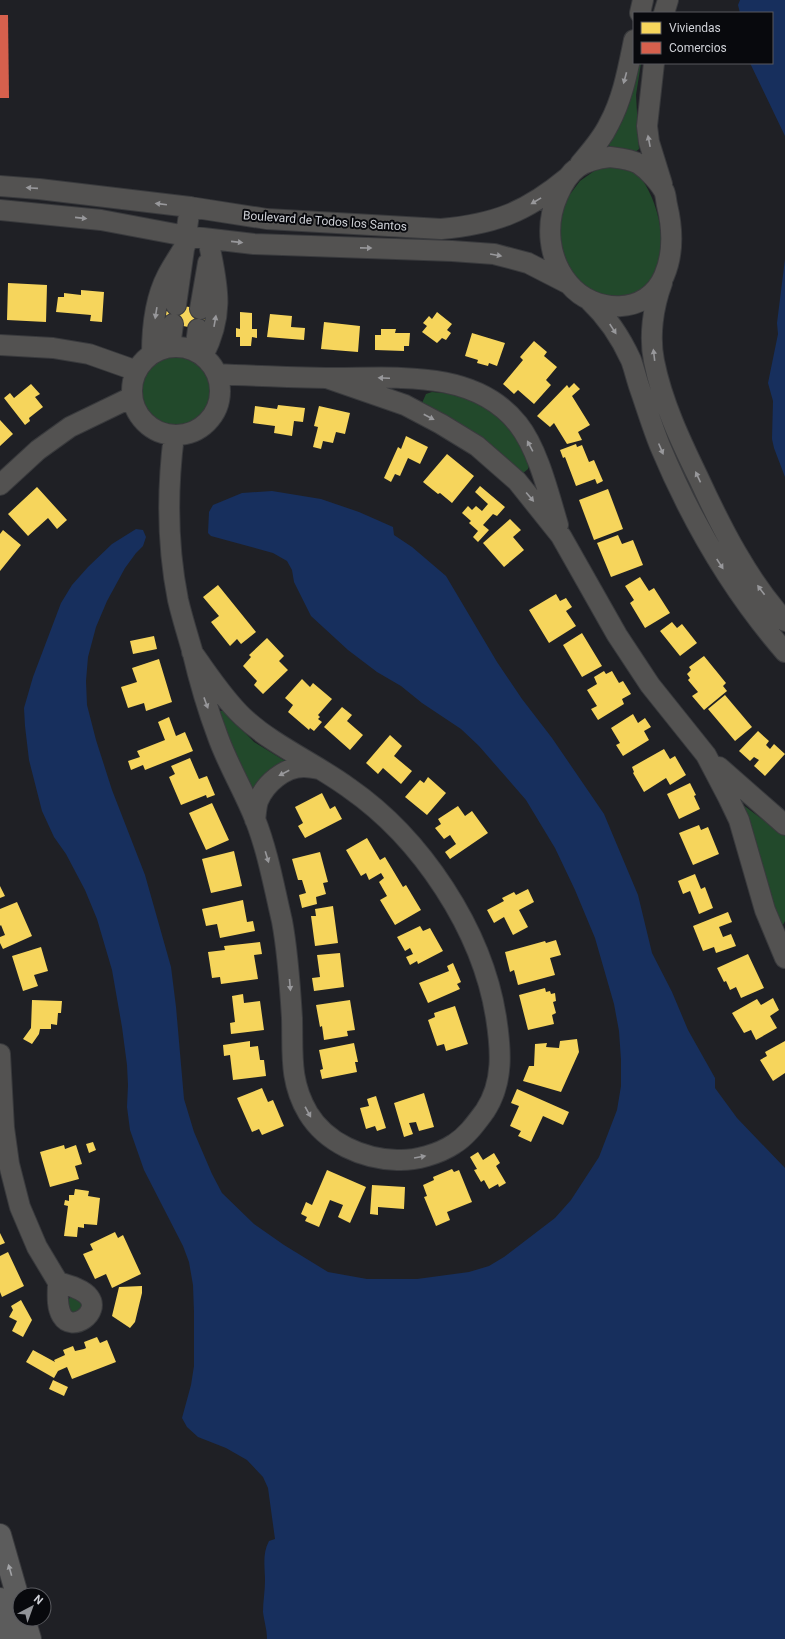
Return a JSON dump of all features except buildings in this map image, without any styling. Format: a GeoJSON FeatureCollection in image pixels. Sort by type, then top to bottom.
{"type":"FeatureCollection","features":[{"type":"Feature","properties":{"kind":"main road"},"geometry":{"type":"LineString","coordinates":[[0,1535],[15,1587]]}},
{"type":"Feature","properties":{"kind":"main road"},"geometry":{"type":"LineString","coordinates":[[0,1599],[11,1639]]}},
{"type":"Feature","properties":{"kind":"main road"},"geometry":{"type":"LineString","coordinates":[[26,1627],[30,1639]]}},
{"type":"Feature","properties":{"kind":"street"},"geometry":{"type":"LineString","coordinates":[[640,12],[643,0]]}},
{"type":"Feature","properties":{"kind":"street"},"geometry":{"type":"LineString","coordinates":[[664,12],[668,0]]}},
{"type":"Feature","properties":{"kind":"street"},"geometry":{"type":"LineString","coordinates":[[633,45],[619,103],[614,115],[596,144],[560,189],[553,206],[550,227],[551,248],[559,270],[569,284],[600,310],[612,326],[631,360],[660,444],[683,498],[710,549],[735,588],[785,652]]}},
{"type":"Feature","properties":{"kind":"street"},"geometry":{"type":"LineString","coordinates":[[654,64],[647,126],[649,142],[664,191],[673,237],[670,257],[657,298],[652,344],[654,360],[666,403],[681,443],[718,521],[758,586],[785,621]]}},
{"type":"Feature","properties":{"kind":"street"},"geometry":{"type":"LineString","coordinates":[[574,171],[597,158],[622,158],[638,164],[650,174],[664,191]]}},
{"type":"Feature","properties":{"kind":"street","name":"Boulevard de Todos los Santos"},"geometry":{"type":"LineString","coordinates":[[0,186],[39,189],[190,207],[275,220],[441,229],[464,227],[496,220],[523,209],[547,194],[574,171]]}},
{"type":"Feature","properties":{"kind":"street"},"geometry":{"type":"LineString","coordinates":[[176,305],[190,207]]}},
{"type":"Feature","properties":{"kind":"street","name":"Boulevard de Todos los Santos"},"geometry":{"type":"LineString","coordinates":[[0,210],[101,220],[185,241],[210,244],[452,250],[494,254],[528,263],[569,284]]}},
{"type":"Feature","properties":{"kind":"street"},"geometry":{"type":"LineString","coordinates":[[200,309],[215,211]]}},
{"type":"Feature","properties":{"kind":"street"},"geometry":{"type":"LineString","coordinates":[[161,351],[152,338],[159,296],[167,275],[185,241]]}},
{"type":"Feature","properties":{"kind":"street"},"geometry":{"type":"LineString","coordinates":[[199,354],[209,345],[216,321],[218,296],[217,283],[210,244]]}},
{"type":"Feature","properties":{"kind":"street"},"geometry":{"type":"LineString","coordinates":[[588,299],[606,306],[625,307],[633,305],[642,302],[655,291],[664,277]]}},
{"type":"Feature","properties":{"kind":"street"},"geometry":{"type":"LineString","coordinates":[[179,284],[204,288]]}},
{"type":"Feature","properties":{"kind":"street"},"geometry":{"type":"LineString","coordinates":[[161,351],[173,324]]}},
{"type":"Feature","properties":{"kind":"street"},"geometry":{"type":"LineString","coordinates":[[198,329],[199,354]]}},
{"type":"Feature","properties":{"kind":"street"},"geometry":{"type":"LineString","coordinates":[[0,345],[54,348],[82,353],[137,371]]}},
{"type":"Feature","properties":{"kind":"street"},"geometry":{"type":"LineString","coordinates":[[182,348],[199,354],[211,365],[217,374],[220,389],[218,403],[212,416],[202,427],[189,433],[174,435],[162,433],[146,423],[136,409],[132,397],[132,383],[137,371],[143,361],[161,351],[182,348]]}},
{"type":"Feature","properties":{"kind":"street"},"geometry":{"type":"LineString","coordinates":[[217,374],[327,378],[364,377],[416,379],[452,383],[475,391],[499,406],[519,424],[540,466],[561,536]]}},
{"type":"Feature","properties":{"kind":"street"},"geometry":{"type":"LineString","coordinates":[[327,378],[405,405],[442,424],[477,446],[517,481],[561,536],[617,635],[650,684],[706,755],[785,826]]}},
{"type":"Feature","properties":{"kind":"street"},"geometry":{"type":"LineString","coordinates":[[405,405],[416,379]]}},
{"type":"Feature","properties":{"kind":"street"},"geometry":{"type":"LineString","coordinates":[[0,485],[38,450],[70,427],[132,397]]}},
{"type":"Feature","properties":{"kind":"street"},"geometry":{"type":"LineString","coordinates":[[174,435],[169,475],[169,537],[178,599],[201,691],[219,740],[255,820],[271,870],[285,934],[293,1041],[292,1067],[298,1091],[309,1115],[330,1138],[350,1150],[376,1158],[400,1160],[429,1155],[454,1144],[474,1126],[489,1105],[499,1076],[501,1049],[494,1004],[481,959],[452,902],[422,856],[384,816],[351,789],[269,738],[243,717],[219,691],[192,652]]}},
{"type":"Feature","properties":{"kind":"street"},"geometry":{"type":"LineString","coordinates":[[517,481],[540,466]]}},
{"type":"Feature","properties":{"kind":"street"},"geometry":{"type":"LineString","coordinates":[[706,755],[739,820],[765,910],[784,947]]}},
{"type":"Feature","properties":{"kind":"street"},"geometry":{"type":"LineString","coordinates":[[255,820],[258,803],[262,792],[281,774],[293,769],[304,767],[321,769]]}},
{"type":"Feature","properties":{"kind":"street"},"geometry":{"type":"LineString","coordinates":[[0,1054],[4,1128],[9,1164],[20,1207],[37,1247],[58,1282]]}},
{"type":"Feature","properties":{"kind":"green space"},"geometry":{"type":"Polygon","coordinates":[[[636,64],[641,64],[636,95],[639,149],[633,154],[611,149],[608,143],[636,64]]]}},
{"type":"Feature","properties":{"kind":"green space"},"geometry":{"type":"Polygon","coordinates":[[[611,166],[629,169],[640,177],[647,187],[656,208],[661,230],[662,241],[659,263],[650,284],[648,287],[624,300],[598,295],[578,282],[565,265],[559,245],[560,211],[568,197],[580,181],[597,169],[611,166]]]}},
{"type":"Feature","properties":{"kind":"green space"},"geometry":{"type":"Polygon","coordinates":[[[175,357],[188,360],[200,367],[207,379],[210,392],[207,405],[200,417],[188,424],[175,427],[162,424],[150,417],[143,405],[140,392],[143,379],[150,367],[162,360],[175,357]]]}},
{"type":"Feature","properties":{"kind":"green space"},"geometry":{"type":"Polygon","coordinates":[[[432,392],[455,394],[482,405],[506,424],[523,448],[530,462],[528,469],[522,474],[422,403],[426,394],[432,392]]]}},
{"type":"Feature","properties":{"kind":"green space"},"geometry":{"type":"Polygon","coordinates":[[[219,711],[224,711],[254,742],[290,764],[252,795],[217,714],[219,711]]]}},
{"type":"Feature","properties":{"kind":"green space"},"geometry":{"type":"Polygon","coordinates":[[[739,802],[785,836],[785,921],[783,925],[774,923],[739,802]]]}},
{"type":"Feature","properties":{"kind":"green space"},"geometry":{"type":"Polygon","coordinates":[[[71,1297],[75,1297],[84,1304],[76,1319],[63,1303],[71,1297]]]}},
{"type":"Feature","properties":{"kind":"water"},"geometry":{"type":"Polygon","coordinates":[[[740,0],[785,0],[785,136],[750,64],[773,64],[773,12],[740,12],[738,5],[740,0]]]}},
{"type":"Feature","properties":{"kind":"water"},"geometry":{"type":"Polygon","coordinates":[[[785,259],[785,477],[772,439],[773,401],[768,383],[778,334],[777,323],[785,259]]]}},
{"type":"Feature","properties":{"kind":"water"},"geometry":{"type":"Polygon","coordinates":[[[272,491],[321,499],[359,512],[393,527],[394,535],[412,547],[446,576],[497,662],[522,699],[552,738],[604,814],[638,895],[652,953],[672,992],[688,1030],[715,1078],[715,1088],[737,1118],[785,1168],[785,1639],[267,1639],[263,1612],[265,1585],[264,1561],[265,1551],[269,1541],[275,1539],[268,1488],[263,1477],[247,1460],[226,1448],[198,1437],[187,1427],[182,1418],[191,1385],[194,1366],[193,1285],[189,1262],[183,1246],[144,1170],[130,1130],[127,1107],[127,1065],[122,1027],[112,970],[97,919],[85,890],[66,854],[54,837],[42,811],[29,760],[24,708],[33,677],[61,603],[72,585],[88,567],[112,544],[136,529],[143,530],[146,537],[143,546],[125,568],[107,601],[96,627],[88,657],[86,681],[87,705],[96,740],[112,790],[145,875],[171,967],[184,1099],[194,1132],[222,1193],[254,1224],[284,1245],[328,1272],[367,1279],[417,1279],[469,1272],[489,1266],[504,1257],[555,1218],[571,1200],[599,1157],[617,1110],[621,1086],[619,1031],[614,1004],[595,938],[575,890],[555,848],[526,800],[479,746],[461,729],[422,703],[401,686],[377,672],[348,650],[311,616],[294,582],[292,570],[287,561],[273,553],[211,536],[208,533],[209,512],[213,505],[242,493],[272,491]]]}}]}
